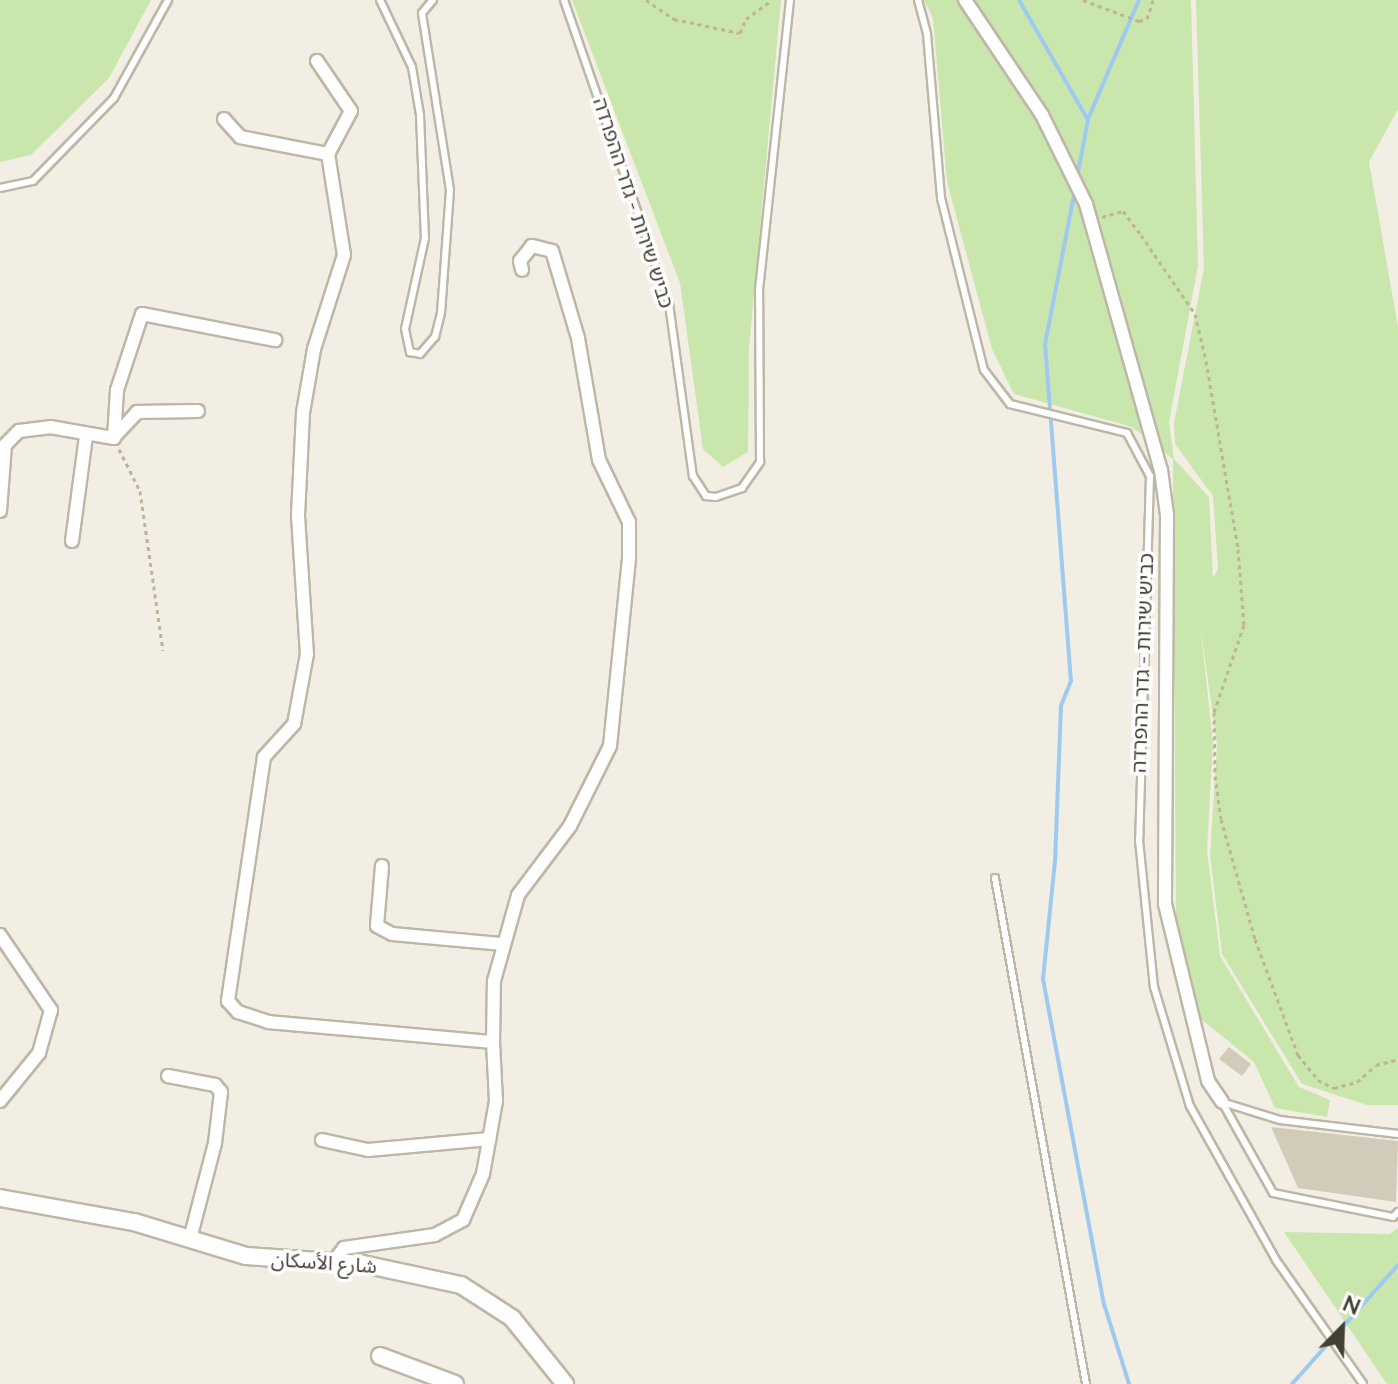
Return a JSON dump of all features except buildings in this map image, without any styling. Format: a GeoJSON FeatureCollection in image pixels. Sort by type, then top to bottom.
{"type":"FeatureCollection","features":[{"type":"Feature","properties":{"kind":"street"},"geometry":{"type":"LineString","coordinates":[[965,0],[1042,115],[1090,221],[1161,470],[1167,515],[1165,904],[1208,1081],[1222,1102]]}},
{"type":"Feature","properties":{"kind":"street"},"geometry":{"type":"LineString","coordinates":[[317,61],[351,111],[328,154],[344,255],[314,349],[303,413],[298,516],[307,654],[294,724],[264,757],[228,1001],[238,1012],[268,1022],[493,1042]]}},
{"type":"Feature","properties":{"kind":"street"},"geometry":{"type":"LineString","coordinates":[[224,119],[240,137],[328,154]]}},
{"type":"Feature","properties":{"kind":"street"},"geometry":{"type":"LineString","coordinates":[[332,1264],[344,1248],[435,1235],[463,1220],[490,1139],[493,1042],[501,944],[528,876],[570,826],[610,746],[629,558],[629,522],[599,460],[578,338],[552,251],[532,246],[520,261],[522,270]]}},
{"type":"Feature","properties":{"kind":"street"},"geometry":{"type":"LineString","coordinates":[[114,438],[117,390],[142,314],[275,340]]}},
{"type":"Feature","properties":{"kind":"street"},"geometry":{"type":"LineString","coordinates":[[114,438],[137,412],[198,411]]}},
{"type":"Feature","properties":{"kind":"street"},"geometry":{"type":"LineString","coordinates":[[0,511],[2,463],[11,437],[42,427],[114,438]]}},
{"type":"Feature","properties":{"kind":"street"},"geometry":{"type":"LineString","coordinates":[[72,541],[86,436]]}},
{"type":"Feature","properties":{"kind":"street"},"geometry":{"type":"LineString","coordinates":[[382,866],[377,926],[392,934],[501,944]]}},
{"type":"Feature","properties":{"kind":"street"},"geometry":{"type":"LineString","coordinates":[[0,935],[51,1010],[39,1053],[0,1101]]}},
{"type":"Feature","properties":{"kind":"street"},"geometry":{"type":"LineString","coordinates":[[168,1076],[215,1085],[221,1092],[215,1143],[190,1239]]}},
{"type":"Feature","properties":{"kind":"street"},"geometry":{"type":"LineString","coordinates":[[322,1140],[368,1150],[490,1139]]}},
{"type":"Feature","properties":{"kind":"street","name":"شارع الأسكان"},"geometry":{"type":"LineString","coordinates":[[0,1198],[134,1222],[246,1256],[411,1273],[488,1299],[512,1318],[565,1384]]}},
{"type":"Feature","properties":{"kind":"street"},"geometry":{"type":"LineString","coordinates":[[380,1356],[455,1384]]}},
{"type":"Feature","properties":{"kind":"lane"},"geometry":{"type":"LineString","coordinates":[[0,188],[33,181],[114,98],[168,0]]}},
{"type":"Feature","properties":{"kind":"lane"},"geometry":{"type":"LineString","coordinates":[[380,0],[412,67],[420,115],[425,238],[405,329],[410,352],[420,354],[435,337],[441,313],[450,190],[422,13],[433,0]]}},
{"type":"Feature","properties":{"kind":"lane","name":"כביש שירות - גדר ההפרדה"},"geometry":{"type":"LineString","coordinates":[[564,0],[669,304],[693,476],[706,496],[716,497],[742,488],[760,462],[759,290],[790,0]]}},
{"type":"Feature","properties":{"kind":"lane","name":"כביש שירות - גדר ההפרדה"},"geometry":{"type":"LineString","coordinates":[[918,0],[927,34],[941,198],[984,370],[1010,404],[1127,433],[1150,476],[1139,840],[1154,987],[1190,1106],[1276,1260],[1363,1384]]}},
{"type":"Feature","properties":{"kind":"lane"},"geometry":{"type":"LineString","coordinates":[[995,878],[1086,1384]]}},
{"type":"Feature","properties":{"kind":"lane"},"geometry":{"type":"LineString","coordinates":[[1222,1102],[1280,1120],[1398,1134]]}},
{"type":"Feature","properties":{"kind":"lane"},"geometry":{"type":"LineString","coordinates":[[1222,1102],[1273,1193],[1393,1217],[1398,1212]]}},
{"type":"Feature","properties":{"kind":"path"},"geometry":{"type":"LineString","coordinates":[[646,0],[674,19],[740,33],[746,19],[772,0]]}},
{"type":"Feature","properties":{"kind":"path"},"geometry":{"type":"LineString","coordinates":[[1083,0],[1139,21],[1147,19],[1153,0]]}},
{"type":"Feature","properties":{"kind":"path"},"geometry":{"type":"LineString","coordinates":[[1090,221],[1123,211],[1195,314],[1206,361],[1238,549],[1244,625],[1214,712],[1215,776],[1221,819],[1255,939],[1298,1055],[1318,1080],[1334,1088],[1357,1082],[1376,1065],[1398,1059]]}},
{"type":"Feature","properties":{"kind":"path"},"geometry":{"type":"LineString","coordinates":[[114,438],[140,491],[163,650]]}},
{"type":"Feature","properties":{"kind":"green space"},"geometry":{"type":"Polygon","coordinates":[[[0,0],[151,0],[109,78],[31,155],[0,162],[0,0]]]}},
{"type":"Feature","properties":{"kind":"green space"},"geometry":{"type":"Polygon","coordinates":[[[572,0],[781,0],[749,348],[748,452],[723,467],[703,449],[680,283],[572,0]]]}},
{"type":"Feature","properties":{"kind":"green space"},"geometry":{"type":"Polygon","coordinates":[[[924,0],[1191,0],[1198,266],[1169,422],[1174,459],[1209,497],[1213,578],[1218,569],[1213,496],[1175,444],[1174,423],[1204,268],[1196,0],[1398,0],[1398,109],[1369,162],[1398,327],[1398,1105],[1367,1105],[1302,1084],[1222,954],[1210,855],[1217,745],[1200,624],[1213,742],[1207,851],[1220,956],[1299,1087],[1330,1100],[1327,1117],[1275,1108],[1254,1062],[1201,1019],[1176,921],[1173,459],[1132,427],[1014,394],[992,349],[947,182],[933,18],[924,0]]]}},
{"type":"Feature","properties":{"kind":"green space"},"geometry":{"type":"Polygon","coordinates":[[[1398,1228],[1398,1384],[1387,1384],[1284,1232],[1390,1234],[1398,1228]]]}},
{"type":"Feature","properties":{"kind":"waterway"},"geometry":{"type":"LineString","coordinates":[[1019,0],[1088,120],[1077,178]]}},
{"type":"Feature","properties":{"kind":"waterway"},"geometry":{"type":"LineString","coordinates":[[1088,119],[1139,0]]}},
{"type":"Feature","properties":{"kind":"waterway"},"geometry":{"type":"LineString","coordinates":[[1075,190],[1045,344],[1071,681],[1061,706],[1055,861],[1043,979],[1104,1304],[1129,1384]]}},
{"type":"Feature","properties":{"kind":"waterway"},"geometry":{"type":"LineString","coordinates":[[1292,1384],[1398,1265]]}}]}
